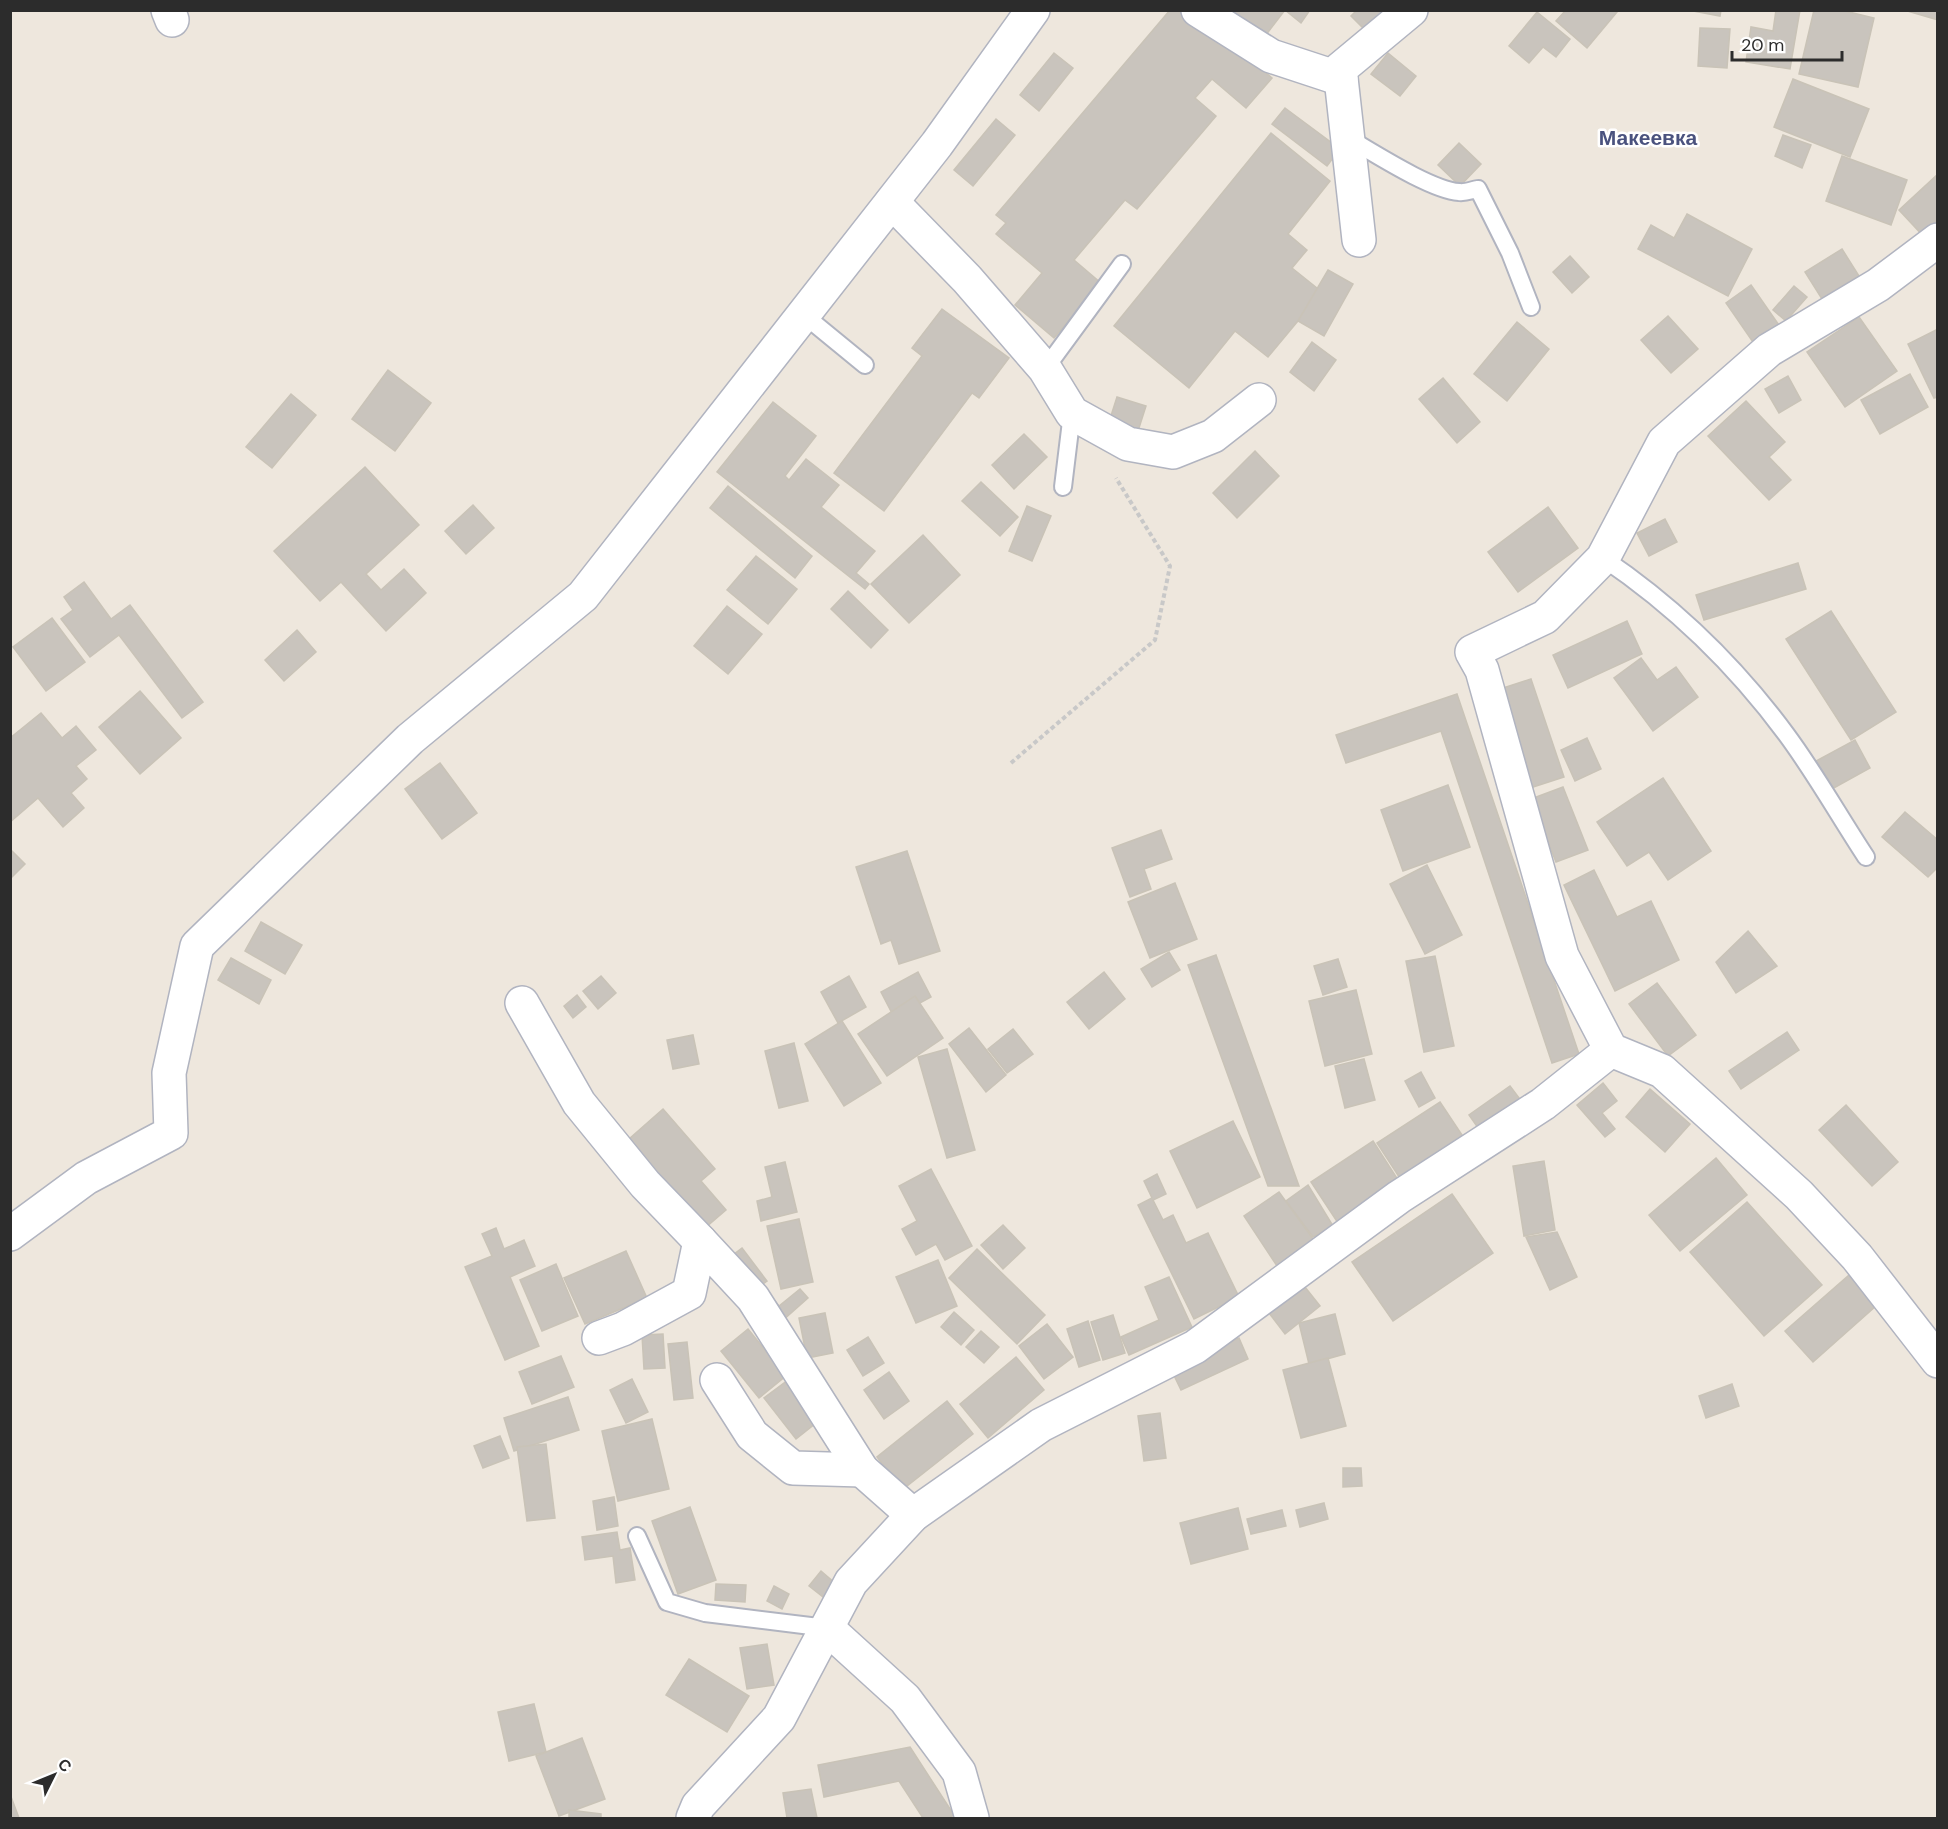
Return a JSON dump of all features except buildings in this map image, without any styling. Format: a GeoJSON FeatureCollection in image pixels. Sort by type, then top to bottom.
{"type":"FeatureCollection","features":[{"type":"Feature","properties":{"kind":"street"},"geometry":{"type":"LineString","coordinates":[[10,1234],[86,1178],[171,1133],[169,1072],[197,946],[410,739],[583,596],[892,202],[1033,10]]}},
{"type":"Feature","properties":{"kind":"street"},"geometry":{"type":"LineString","coordinates":[[1198,10],[1271,56],[1341,79]]}},
{"type":"Feature","properties":{"kind":"street"},"geometry":{"type":"LineString","coordinates":[[1359,240],[1340,69],[1411,10]]}},
{"type":"Feature","properties":{"kind":"street"},"geometry":{"type":"LineString","coordinates":[[892,202],[967,279],[1045,369],[1072,413],[1128,444],[1173,452],[1213,436],[1259,400]]}},
{"type":"Feature","properties":{"kind":"street"},"geometry":{"type":"LineString","coordinates":[[1938,240],[1878,285],[1769,350],[1664,442],[1603,558],[1545,617],[1472,652],[1482,670],[1562,956],[1611,1050],[1662,1071],[1799,1195],[1857,1257],[1938,1361]]}},
{"type":"Feature","properties":{"kind":"street"},"geometry":{"type":"LineString","coordinates":[[522,1003],[579,1103],[645,1184],[753,1299],[862,1470],[913,1515]]}},
{"type":"Feature","properties":{"kind":"street"},"geometry":{"type":"LineString","coordinates":[[693,1818],[698,1806],[779,1718],[851,1582],[913,1515],[1041,1425],[1195,1347],[1399,1197],[1543,1104],[1611,1050]]}},
{"type":"Feature","properties":{"kind":"street"},"geometry":{"type":"LineString","coordinates":[[599,1338],[623,1329],[689,1293],[700,1241]]}},
{"type":"Feature","properties":{"kind":"street"},"geometry":{"type":"LineString","coordinates":[[717,1380],[752,1435],[793,1468],[862,1470]]}},
{"type":"Feature","properties":{"kind":"street"},"geometry":{"type":"LineString","coordinates":[[827,1628],[905,1699],[959,1772],[972,1818]]}},
{"type":"Feature","properties":{"kind":"lane"},"geometry":{"type":"LineString","coordinates":[[1348,138],[1403,170],[1452,191],[1462,193],[1478,189],[1510,253],[1530,307]]}},
{"type":"Feature","properties":{"kind":"lane"},"geometry":{"type":"LineString","coordinates":[[1045,369],[1122,264]]}},
{"type":"Feature","properties":{"kind":"lane"},"geometry":{"type":"LineString","coordinates":[[804,315],[865,365]]}},
{"type":"Feature","properties":{"kind":"lane"},"geometry":{"type":"LineString","coordinates":[[1063,487],[1072,413]]}},
{"type":"Feature","properties":{"kind":"lane"},"geometry":{"type":"LineString","coordinates":[[1603,558],[1648,588],[1682,617],[1732,669],[1786,734],[1866,857]]}},
{"type":"Feature","properties":{"kind":"lane"},"geometry":{"type":"LineString","coordinates":[[636,1536],[668,1602],[705,1613],[827,1628]]}},
{"type":"Feature","properties":{"kind":"path"},"geometry":{"type":"LineString","coordinates":[[1011,763],[1155,640],[1170,566],[1116,479],[1101,429]]}},
{"type":"Feature","properties":{"kind":"district","name":"Макеевка"},"geometry":{"type":"Point","coordinates":[1648,138]}}]}
